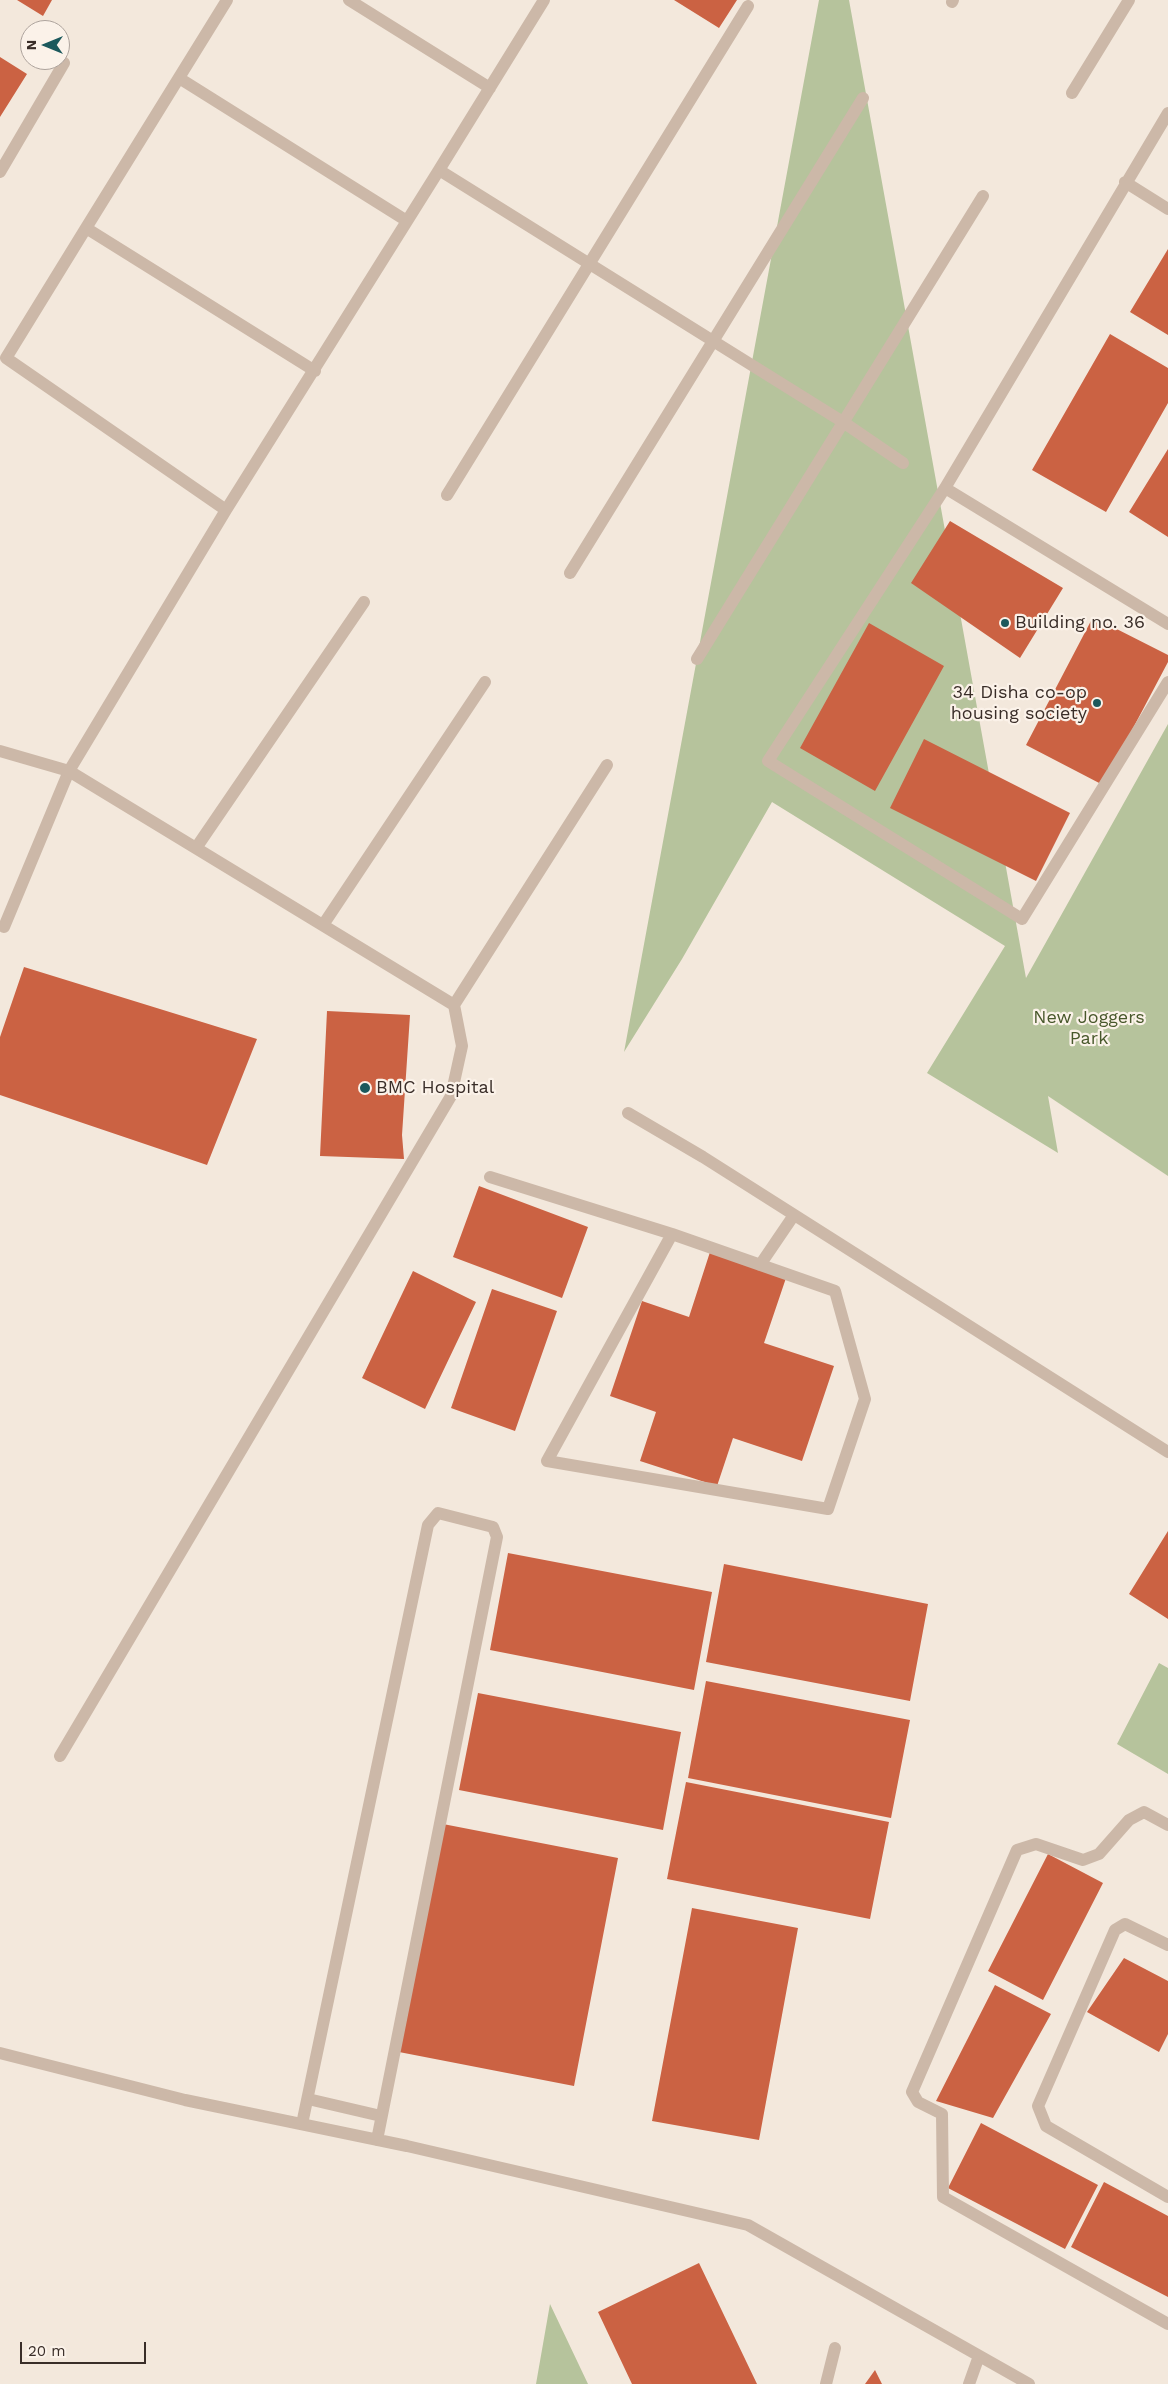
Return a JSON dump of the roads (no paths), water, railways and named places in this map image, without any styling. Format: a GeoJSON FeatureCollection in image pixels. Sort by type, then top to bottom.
{"type":"FeatureCollection","features":[{"type":"Feature","properties":{"kind":"street"},"geometry":{"type":"LineString","coordinates":[[226,510],[6,358],[227,0]]}},
{"type":"Feature","properties":{"kind":"street"},"geometry":{"type":"LineString","coordinates":[[349,0],[490,88]]}},
{"type":"Feature","properties":{"kind":"street"},"geometry":{"type":"LineString","coordinates":[[4,927],[69,771],[226,510],[315,371],[544,0]]}},
{"type":"Feature","properties":{"kind":"street"},"geometry":{"type":"LineString","coordinates":[[1072,93],[1129,0]]}},
{"type":"Feature","properties":{"kind":"street"},"geometry":{"type":"LineString","coordinates":[[447,495],[748,6]]}},
{"type":"Feature","properties":{"kind":"street"},"geometry":{"type":"LineString","coordinates":[[0,172],[60,70]]}},
{"type":"Feature","properties":{"kind":"street"},"geometry":{"type":"LineString","coordinates":[[179,78],[408,221]]}},
{"type":"Feature","properties":{"kind":"street"},"geometry":{"type":"LineString","coordinates":[[570,573],[863,98]]}},
{"type":"Feature","properties":{"kind":"street"},"geometry":{"type":"LineString","coordinates":[[1168,113],[1125,182],[945,488],[768,762],[1022,919],[1168,682]]}},
{"type":"Feature","properties":{"kind":"street"},"geometry":{"type":"LineString","coordinates":[[439,170],[843,422],[903,463]]}},
{"type":"Feature","properties":{"kind":"street"},"geometry":{"type":"LineString","coordinates":[[1125,182],[1168,209]]}},
{"type":"Feature","properties":{"kind":"street"},"geometry":{"type":"LineString","coordinates":[[697,659],[983,196]]}},
{"type":"Feature","properties":{"kind":"street"},"geometry":{"type":"LineString","coordinates":[[86,228],[315,371]]}},
{"type":"Feature","properties":{"kind":"street"},"geometry":{"type":"LineString","coordinates":[[945,488],[1168,624]]}},
{"type":"Feature","properties":{"kind":"street"},"geometry":{"type":"LineString","coordinates":[[196,848],[364,602]]}},
{"type":"Feature","properties":{"kind":"street"},"geometry":{"type":"LineString","coordinates":[[323,925],[485,682]]}},
{"type":"Feature","properties":{"kind":"street"},"geometry":{"type":"LineString","coordinates":[[0,751],[69,771],[454,1005]]}},
{"type":"Feature","properties":{"kind":"street"},"geometry":{"type":"LineString","coordinates":[[60,1756],[451,1096],[462,1046],[454,1005],[607,766]]}},
{"type":"Feature","properties":{"kind":"street"},"geometry":{"type":"LineString","coordinates":[[628,1113],[704,1157],[1168,1452]]}},
{"type":"Feature","properties":{"kind":"street"},"geometry":{"type":"LineString","coordinates":[[490,1177],[672,1234],[835,1291],[865,1399],[828,1508],[547,1460],[672,1234]]}},
{"type":"Feature","properties":{"kind":"street"},"geometry":{"type":"LineString","coordinates":[[760,1265],[794,1215]]}},
{"type":"Feature","properties":{"kind":"street"},"geometry":{"type":"LineString","coordinates":[[302,2124],[428,1525],[438,1513],[493,1526],[497,1536],[377,2140]]}},
{"type":"Feature","properties":{"kind":"street"},"geometry":{"type":"LineString","coordinates":[[1168,1825],[1144,1812],[1128,1820],[1099,1854],[1083,1860],[1036,1844],[1017,1850],[912,2092],[918,2102],[942,2114],[943,2197],[1168,2324]]}},
{"type":"Feature","properties":{"kind":"street"},"geometry":{"type":"LineString","coordinates":[[1168,1946],[1125,1924],[1114,1930],[1038,2106],[1046,2126],[1168,2198]]}},
{"type":"Feature","properties":{"kind":"street"},"geometry":{"type":"LineString","coordinates":[[0,2053],[185,2100],[377,2140],[748,2225],[1029,2384]]}},
{"type":"Feature","properties":{"kind":"street"},"geometry":{"type":"LineString","coordinates":[[308,2099],[382,2116]]}},
{"type":"Feature","properties":{"kind":"street"},"geometry":{"type":"LineString","coordinates":[[826,2384],[835,2348]]}},
{"type":"Feature","properties":{"kind":"street"},"geometry":{"type":"LineString","coordinates":[[969,2384],[979,2356]]}},
{"type":"Feature","properties":{"kind":"place","name":"Building no. 36"},"geometry":{"type":"Point","coordinates":[1005,623]}},
{"type":"Feature","properties":{"kind":"place","name":"34 Disha co-op housing society"},"geometry":{"type":"Point","coordinates":[1097,703]}},
{"type":"Feature","properties":{"kind":"place","name":"BMC Hospital"},"geometry":{"type":"Point","coordinates":[365,1088]}},
{"type":"Feature","properties":{"kind":"park label","name":"New Joggers Park"},"geometry":{"type":"Point","coordinates":[1089,1028]}}]}
